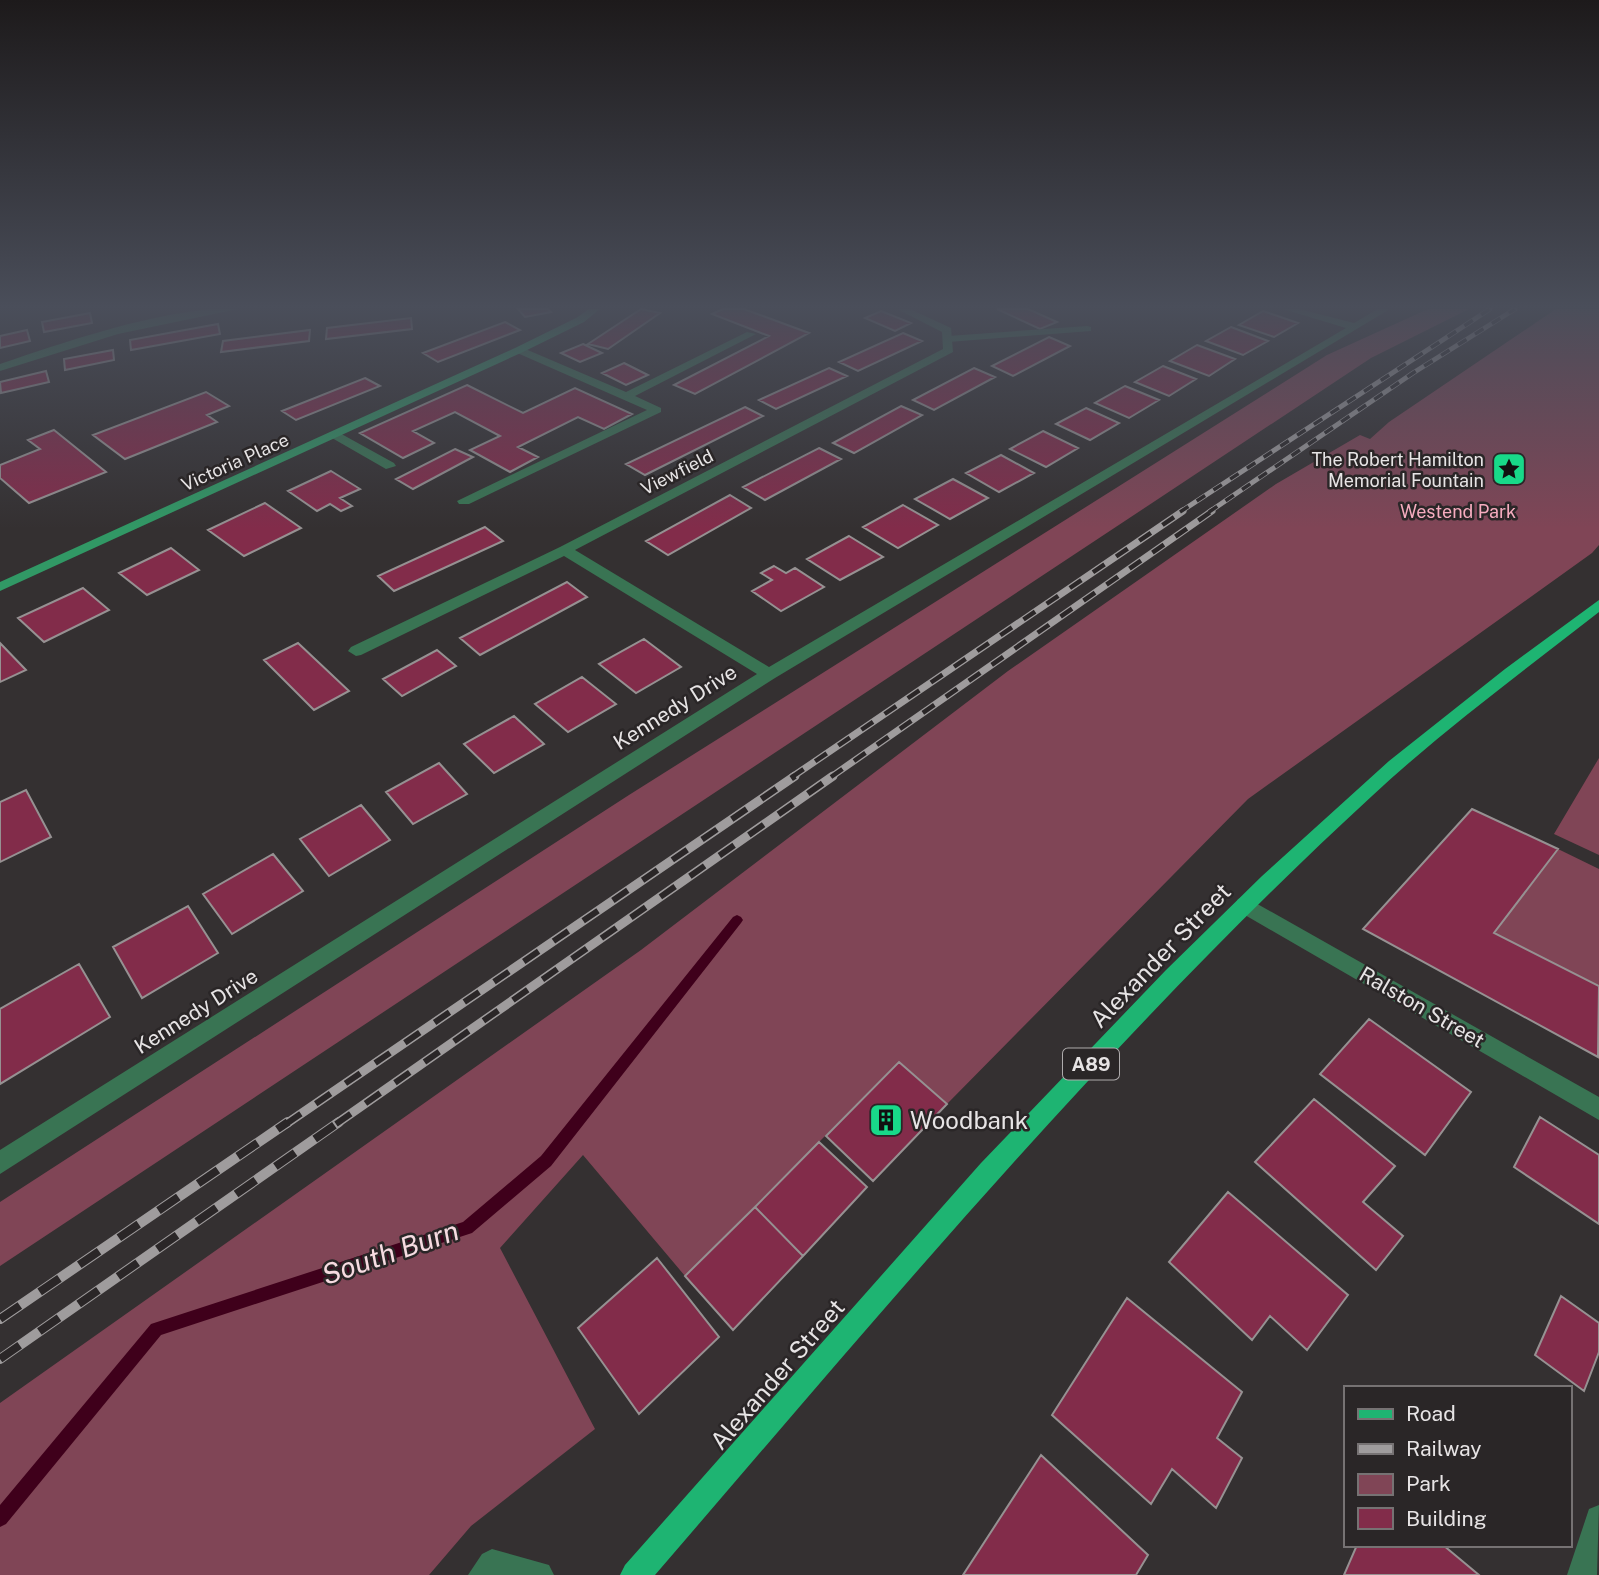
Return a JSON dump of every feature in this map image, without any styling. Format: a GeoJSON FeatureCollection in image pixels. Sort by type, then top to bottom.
{"type":"FeatureCollection","features":[{"type":"Feature","properties":{"kind":"main road","name":"Alexander Street"},"geometry":{"type":"LineString","coordinates":[[635,1575],[985,1178],[1245,905],[1369,789],[1599,605]]}},
{"type":"Feature","properties":{"kind":"street","name":"Victoria Place"},"geometry":{"type":"LineString","coordinates":[[0,587],[449,382]]}},
{"type":"Feature","properties":{"kind":"street"},"geometry":{"type":"LineString","coordinates":[[464,500],[657,410],[595,382]]}},
{"type":"Feature","properties":{"kind":"street"},"geometry":{"type":"LineString","coordinates":[[627,396],[654,382]]}},
{"type":"Feature","properties":{"kind":"street","name":"Viewfield"},"geometry":{"type":"LineString","coordinates":[[356,652],[565,550],[888,382]]}},
{"type":"Feature","properties":{"kind":"street","name":"Kennedy Drive"},"geometry":{"type":"LineString","coordinates":[[0,1163],[769,674],[1257,382]]}},
{"type":"Feature","properties":{"kind":"street"},"geometry":{"type":"LineString","coordinates":[[336,435],[390,466]]}},
{"type":"Feature","properties":{"kind":"street"},"geometry":{"type":"LineString","coordinates":[[565,550],[769,674]]}},
{"type":"Feature","properties":{"kind":"street","name":"Ralston Street"},"geometry":{"type":"LineString","coordinates":[[1245,905],[1599,1109]]}},
{"type":"Feature","properties":{"kind":"street"},"geometry":{"type":"LineString","coordinates":[[1582,1575],[1599,1519]]}},
{"type":"Feature","properties":{"kind":"street"},"geometry":{"type":"LineString","coordinates":[[483,1575],[492,1564],[539,1575]]}},
{"type":"Feature","properties":{"kind":"green space"},"geometry":{"type":"Polygon","coordinates":[[[1283,382],[1334,382],[0,1266],[0,1202],[629,795],[1283,382]]]}},
{"type":"Feature","properties":{"kind":"green space","name":"Westend Park"},"geometry":{"type":"Polygon","coordinates":[[[1447,382],[1599,382],[1599,545],[1592,553],[1248,799],[947,1104],[898,1063],[685,1276],[583,1155],[500,1248],[595,1429],[471,1526],[429,1575],[0,1575],[0,1403],[641,950],[1008,671],[1276,484],[1360,435],[1370,439],[1389,422],[1447,382]]]}},
{"type":"Feature","properties":{"kind":"green space"},"geometry":{"type":"Polygon","coordinates":[[[1599,758],[1599,855],[1554,834],[1599,758]]]}},
{"type":"Feature","properties":{"kind":"green space"},"geometry":{"type":"Polygon","coordinates":[[[1558,849],[1599,869],[1599,986],[1494,933],[1558,849]]]}},
{"type":"Feature","properties":{"kind":"building"},"geometry":{"type":"Polygon","coordinates":[[[0,382],[47,382],[1,393],[0,382]]]}},
{"type":"Feature","properties":{"kind":"building"},"geometry":{"type":"Polygon","coordinates":[[[354,382],[373,382],[380,386],[296,420],[282,411],[354,382]]]}},
{"type":"Feature","properties":{"kind":"building"},"geometry":{"type":"Polygon","coordinates":[[[679,382],[716,382],[695,394],[674,385],[679,382]]]}},
{"type":"Feature","properties":{"kind":"building"},"geometry":{"type":"Polygon","coordinates":[[[797,382],[833,382],[776,409],[759,400],[797,382]]]}},
{"type":"Feature","properties":{"kind":"building"},"geometry":{"type":"Polygon","coordinates":[[[946,382],[985,382],[934,410],[913,400],[946,382]]]}},
{"type":"Feature","properties":{"kind":"building"},"geometry":{"type":"Polygon","coordinates":[[[1136,382],[1190,382],[1169,396],[1136,382]]]}},
{"type":"Feature","properties":{"kind":"building"},"geometry":{"type":"Polygon","coordinates":[[[467,385],[523,413],[575,388],[632,414],[604,429],[578,417],[518,447],[538,457],[510,472],[470,450],[500,436],[455,412],[413,431],[434,443],[403,458],[360,433],[467,385]]]}},
{"type":"Feature","properties":{"kind":"building"},"geometry":{"type":"Polygon","coordinates":[[[1125,386],[1159,400],[1129,418],[1095,403],[1125,386]]]}},
{"type":"Feature","properties":{"kind":"building"},"geometry":{"type":"Polygon","coordinates":[[[206,392],[229,406],[207,415],[217,422],[125,459],[93,435],[206,392]]]}},
{"type":"Feature","properties":{"kind":"building"},"geometry":{"type":"Polygon","coordinates":[[[901,406],[922,415],[854,453],[833,443],[901,406]]]}},
{"type":"Feature","properties":{"kind":"building"},"geometry":{"type":"Polygon","coordinates":[[[745,407],[763,416],[645,475],[626,464],[745,407]]]}},
{"type":"Feature","properties":{"kind":"building"},"geometry":{"type":"Polygon","coordinates":[[[1086,408],[1119,423],[1090,440],[1056,424],[1086,408]]]}},
{"type":"Feature","properties":{"kind":"building"},"geometry":{"type":"Polygon","coordinates":[[[54,430],[106,472],[29,503],[0,478],[0,465],[40,449],[28,440],[54,430]]]}},
{"type":"Feature","properties":{"kind":"building"},"geometry":{"type":"Polygon","coordinates":[[[1043,431],[1078,448],[1046,467],[1010,449],[1043,431]]]}},
{"type":"Feature","properties":{"kind":"building"},"geometry":{"type":"Polygon","coordinates":[[[819,448],[841,459],[765,500],[743,487],[819,448]]]}},
{"type":"Feature","properties":{"kind":"building"},"geometry":{"type":"Polygon","coordinates":[[[455,449],[473,457],[413,489],[396,479],[455,449]]]}},
{"type":"Feature","properties":{"kind":"building"},"geometry":{"type":"Polygon","coordinates":[[[1001,455],[1034,473],[999,492],[966,473],[1001,455]]]}},
{"type":"Feature","properties":{"kind":"building"},"geometry":{"type":"Polygon","coordinates":[[[331,471],[360,489],[340,498],[352,506],[341,511],[330,504],[317,511],[288,491],[331,471]]]}},
{"type":"Feature","properties":{"kind":"building"},"geometry":{"type":"Polygon","coordinates":[[[953,479],[988,498],[950,519],[915,499],[953,479]]]}},
{"type":"Feature","properties":{"kind":"building"},"geometry":{"type":"Polygon","coordinates":[[[730,495],[751,508],[668,555],[646,541],[730,495]]]}},
{"type":"Feature","properties":{"kind":"building"},"geometry":{"type":"Polygon","coordinates":[[[265,503],[301,528],[244,556],[208,530],[265,503]]]}},
{"type":"Feature","properties":{"kind":"building"},"geometry":{"type":"Polygon","coordinates":[[[903,505],[938,525],[898,548],[863,527],[903,505]]]}},
{"type":"Feature","properties":{"kind":"building"},"geometry":{"type":"Polygon","coordinates":[[[485,527],[503,541],[394,591],[378,576],[485,527]]]}},
{"type":"Feature","properties":{"kind":"building"},"geometry":{"type":"Polygon","coordinates":[[[849,536],[883,557],[840,580],[807,559],[849,536]]]}},
{"type":"Feature","properties":{"kind":"building"},"geometry":{"type":"Polygon","coordinates":[[[171,548],[199,570],[147,595],[119,573],[171,548]]]}},
{"type":"Feature","properties":{"kind":"building"},"geometry":{"type":"Polygon","coordinates":[[[774,566],[786,573],[795,568],[824,587],[781,611],[752,591],[772,580],[761,573],[774,566]]]}},
{"type":"Feature","properties":{"kind":"building"},"geometry":{"type":"Polygon","coordinates":[[[567,582],[587,597],[480,655],[460,638],[567,582]]]}},
{"type":"Feature","properties":{"kind":"building"},"geometry":{"type":"Polygon","coordinates":[[[83,588],[109,610],[44,642],[18,618],[83,588]]]}},
{"type":"Feature","properties":{"kind":"building"},"geometry":{"type":"Polygon","coordinates":[[[644,639],[681,667],[636,693],[599,664],[644,639]]]}},
{"type":"Feature","properties":{"kind":"building"},"geometry":{"type":"Polygon","coordinates":[[[0,643],[26,670],[0,682],[0,643]]]}},
{"type":"Feature","properties":{"kind":"building"},"geometry":{"type":"Polygon","coordinates":[[[298,643],[349,691],[314,710],[264,660],[298,643]]]}},
{"type":"Feature","properties":{"kind":"building"},"geometry":{"type":"Polygon","coordinates":[[[437,650],[456,666],[402,696],[383,679],[437,650]]]}},
{"type":"Feature","properties":{"kind":"building"},"geometry":{"type":"Polygon","coordinates":[[[582,677],[616,704],[568,732],[535,704],[582,677]]]}},
{"type":"Feature","properties":{"kind":"building"},"geometry":{"type":"Polygon","coordinates":[[[514,716],[544,744],[494,773],[464,744],[514,716]]]}},
{"type":"Feature","properties":{"kind":"building"},"geometry":{"type":"Polygon","coordinates":[[[439,763],[467,794],[413,824],[386,792],[439,763]]]}},
{"type":"Feature","properties":{"kind":"building"},"geometry":{"type":"Polygon","coordinates":[[[26,790],[51,837],[0,862],[0,802],[26,790]]]}},
{"type":"Feature","properties":{"kind":"building"},"geometry":{"type":"Polygon","coordinates":[[[361,805],[390,840],[329,876],[300,839],[361,805]]]}},
{"type":"Feature","properties":{"kind":"building"},"geometry":{"type":"Polygon","coordinates":[[[1472,809],[1558,849],[1494,933],[1599,986],[1598,1057],[1363,929],[1472,809]]]}},
{"type":"Feature","properties":{"kind":"building"},"geometry":{"type":"Polygon","coordinates":[[[273,854],[303,891],[232,934],[203,894],[273,854]]]}},
{"type":"Feature","properties":{"kind":"building"},"geometry":{"type":"Polygon","coordinates":[[[188,906],[218,953],[142,998],[113,947],[188,906]]]}},
{"type":"Feature","properties":{"kind":"building"},"geometry":{"type":"Polygon","coordinates":[[[79,964],[110,1017],[0,1084],[0,1009],[79,964]]]}},
{"type":"Feature","properties":{"kind":"building"},"geometry":{"type":"Polygon","coordinates":[[[1369,1019],[1471,1092],[1425,1155],[1320,1074],[1369,1019]]]}},
{"type":"Feature","properties":{"kind":"building","name":"Woodbank"},"geometry":{"type":"Polygon","coordinates":[[[899,1062],[947,1104],[873,1181],[826,1136],[899,1062]]]}},
{"type":"Feature","properties":{"kind":"building"},"geometry":{"type":"Polygon","coordinates":[[[1314,1099],[1395,1166],[1363,1202],[1403,1236],[1376,1270],[1255,1162],[1314,1099]]]}},
{"type":"Feature","properties":{"kind":"building"},"geometry":{"type":"Polygon","coordinates":[[[1540,1117],[1599,1155],[1599,1224],[1514,1167],[1540,1117]]]}},
{"type":"Feature","properties":{"kind":"building"},"geometry":{"type":"Polygon","coordinates":[[[819,1142],[867,1187],[803,1256],[755,1207],[819,1142]]]}},
{"type":"Feature","properties":{"kind":"building"},"geometry":{"type":"Polygon","coordinates":[[[1228,1192],[1348,1295],[1307,1350],[1270,1316],[1252,1340],[1169,1262],[1228,1192]]]}},
{"type":"Feature","properties":{"kind":"building"},"geometry":{"type":"Polygon","coordinates":[[[755,1207],[803,1256],[733,1330],[685,1276],[755,1207]]]}},
{"type":"Feature","properties":{"kind":"building"},"geometry":{"type":"Polygon","coordinates":[[[657,1258],[719,1337],[639,1414],[578,1328],[657,1258]]]}},
{"type":"Feature","properties":{"kind":"building"},"geometry":{"type":"Polygon","coordinates":[[[1561,1296],[1599,1323],[1599,1352],[1584,1391],[1535,1355],[1561,1296]]]}},
{"type":"Feature","properties":{"kind":"building"},"geometry":{"type":"Polygon","coordinates":[[[1127,1298],[1242,1392],[1217,1438],[1242,1458],[1216,1508],[1172,1469],[1151,1504],[1052,1415],[1127,1298]]]}},
{"type":"Feature","properties":{"kind":"building"},"geometry":{"type":"Polygon","coordinates":[[[1041,1455],[1148,1555],[1136,1575],[963,1575],[1041,1455]]]}},
{"type":"Feature","properties":{"kind":"building"},"geometry":{"type":"Polygon","coordinates":[[[1356,1547],[1445,1547],[1479,1575],[1344,1575],[1356,1547]]]}},
{"type":"Feature","properties":{"kind":"waterway","name":"South Burn"},"geometry":{"type":"LineString","coordinates":[[0,1518],[156,1329],[467,1228],[546,1161],[737,920]]}},
{"type":"Feature","properties":{"kind":"railway"},"geometry":{"type":"LineString","coordinates":[[1180,512],[1378,382]]}},
{"type":"Feature","properties":{"kind":"railway"},"geometry":{"type":"LineString","coordinates":[[1209,512],[1399,382]]}},
{"type":"Feature","properties":{"kind":"railway"},"geometry":{"type":"LineString","coordinates":[[792,777],[1183,511]]}},
{"type":"Feature","properties":{"kind":"railway"},"geometry":{"type":"LineString","coordinates":[[831,777],[1212,511]]}},
{"type":"Feature","properties":{"kind":"railway"},"geometry":{"type":"LineString","coordinates":[[286,1124],[795,776]]}},
{"type":"Feature","properties":{"kind":"railway"},"geometry":{"type":"LineString","coordinates":[[336,1124],[833,776]]}},
{"type":"Feature","properties":{"kind":"railway"},"geometry":{"type":"LineString","coordinates":[[0,1319],[288,1122]]}},
{"type":"Feature","properties":{"kind":"railway"},"geometry":{"type":"LineString","coordinates":[[0,1359],[339,1122]]}},
{"type":"Feature","properties":{"kind":"place","name":"The Robert Hamilton Memorial Fountain"},"geometry":{"type":"Point","coordinates":[1509,469]}},
{"type":"Feature","properties":{"kind":"place","name":"Woodbank"},"geometry":{"type":"Point","coordinates":[886,1120]}}]}
